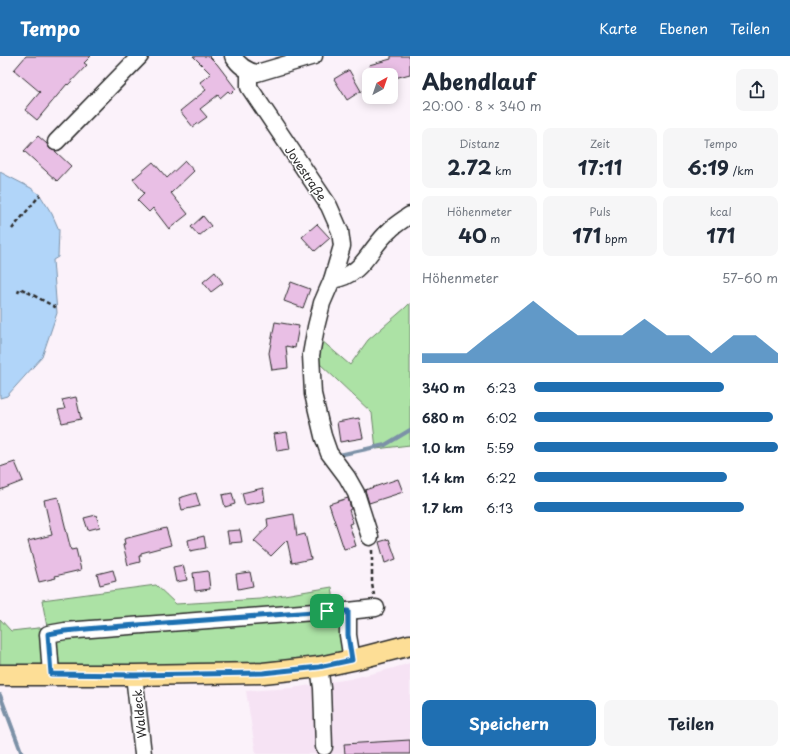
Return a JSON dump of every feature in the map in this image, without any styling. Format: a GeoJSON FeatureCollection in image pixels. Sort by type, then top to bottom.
{"type":"FeatureCollection","features":[{"type":"Feature","properties":{"kind":"main road"},"geometry":{"type":"LineString","coordinates":[[0,675],[263,673],[319,667],[410,645]]}},
{"type":"Feature","properties":{"kind":"street"},"geometry":{"type":"LineString","coordinates":[[56,142],[140,56]]}},
{"type":"Feature","properties":{"kind":"street"},"geometry":{"type":"LineString","coordinates":[[233,56],[241,67],[249,72],[257,73],[272,70],[314,56]]}},
{"type":"Feature","properties":{"kind":"street","name":"Jovestraße"},"geometry":{"type":"LineString","coordinates":[[249,72],[249,87],[329,206],[340,231],[342,246],[332,280],[322,303],[314,334],[311,355],[313,394],[323,436],[329,453],[347,477],[356,493],[370,538]]}},
{"type":"Feature","properties":{"kind":"street"},"geometry":{"type":"LineString","coordinates":[[332,280],[341,278],[354,271],[364,262],[389,230],[410,215]]}},
{"type":"Feature","properties":{"kind":"street"},"geometry":{"type":"LineString","coordinates":[[51,674],[48,634],[65,631],[376,608]]}},
{"type":"Feature","properties":{"kind":"street"},"geometry":{"type":"LineString","coordinates":[[348,611],[348,635],[352,660]]}},
{"type":"Feature","properties":{"kind":"street"},"geometry":{"type":"LineString","coordinates":[[319,667],[322,688],[324,747]]}},
{"type":"Feature","properties":{"kind":"street","name":"Waldeck"},"geometry":{"type":"LineString","coordinates":[[134,675],[143,754]]}},
{"type":"Feature","properties":{"kind":"path"},"geometry":{"type":"LineString","coordinates":[[12,228],[40,195]]}},
{"type":"Feature","properties":{"kind":"path"},"geometry":{"type":"LineString","coordinates":[[18,293],[20,288],[57,308]]}},
{"type":"Feature","properties":{"kind":"path"},"geometry":{"type":"LineString","coordinates":[[370,538],[372,584],[376,608]]}},
{"type":"Feature","properties":{"kind":"shaded area"},"geometry":{"type":"Polygon","coordinates":[[[410,663],[410,754],[256,754],[246,691],[292,688],[350,679],[410,663]]]}},
{"type":"Feature","properties":{"kind":"green space"},"geometry":{"type":"Polygon","coordinates":[[[410,303],[410,445],[376,449],[372,413],[319,363],[321,340],[350,365],[368,340],[410,303]]]}},
{"type":"Feature","properties":{"kind":"green space"},"geometry":{"type":"Polygon","coordinates":[[[156,585],[176,604],[260,599],[332,587],[336,616],[340,620],[345,647],[342,652],[311,662],[0,668],[0,619],[11,631],[47,627],[42,600],[156,585]]]}},
{"type":"Feature","properties":{"kind":"water"},"geometry":{"type":"Polygon","coordinates":[[[0,172],[31,188],[40,195],[52,214],[59,230],[58,257],[53,260],[57,313],[42,357],[7,396],[0,398],[0,172]]]}},
{"type":"Feature","properties":{"kind":"building"},"geometry":{"type":"Polygon","coordinates":[[[26,56],[91,56],[84,63],[87,65],[68,85],[67,84],[37,120],[25,110],[40,92],[14,70],[26,56]]]}},
{"type":"Feature","properties":{"kind":"building"},"geometry":{"type":"Polygon","coordinates":[[[193,56],[209,56],[236,89],[231,94],[228,91],[220,98],[218,95],[200,109],[207,117],[193,127],[180,111],[206,90],[200,82],[211,74],[193,56]]]}},
{"type":"Feature","properties":{"kind":"building"},"geometry":{"type":"Polygon","coordinates":[[[391,56],[410,56],[410,74],[398,77],[398,68],[370,68],[369,65],[391,59],[391,56]]]}},
{"type":"Feature","properties":{"kind":"building"},"geometry":{"type":"Polygon","coordinates":[[[349,70],[361,91],[347,100],[334,79],[349,70]]]}},
{"type":"Feature","properties":{"kind":"building"},"geometry":{"type":"Polygon","coordinates":[[[38,136],[50,149],[55,151],[71,166],[57,181],[24,151],[38,136]]]}},
{"type":"Feature","properties":{"kind":"building"},"geometry":{"type":"Polygon","coordinates":[[[185,161],[194,171],[171,193],[188,214],[169,229],[153,208],[149,212],[137,200],[144,193],[133,179],[153,162],[167,178],[185,161]]]}},
{"type":"Feature","properties":{"kind":"building"},"geometry":{"type":"Polygon","coordinates":[[[203,216],[211,226],[199,236],[191,227],[203,216]]]}},
{"type":"Feature","properties":{"kind":"building"},"geometry":{"type":"Polygon","coordinates":[[[317,224],[330,238],[315,251],[302,237],[317,224]]]}},
{"type":"Feature","properties":{"kind":"building"},"geometry":{"type":"Polygon","coordinates":[[[215,272],[223,283],[211,292],[203,282],[215,272]]]}},
{"type":"Feature","properties":{"kind":"building"},"geometry":{"type":"Polygon","coordinates":[[[291,282],[310,289],[303,308],[284,301],[291,282]]]}},
{"type":"Feature","properties":{"kind":"building"},"geometry":{"type":"Polygon","coordinates":[[[275,322],[299,326],[295,348],[286,346],[288,368],[272,370],[269,353],[275,322]]]}},
{"type":"Feature","properties":{"kind":"building"},"geometry":{"type":"Polygon","coordinates":[[[76,397],[81,419],[62,423],[58,410],[65,409],[62,400],[76,397]]]}},
{"type":"Feature","properties":{"kind":"building"},"geometry":{"type":"Polygon","coordinates":[[[359,418],[363,438],[340,442],[337,422],[359,418]]]}},
{"type":"Feature","properties":{"kind":"building"},"geometry":{"type":"Polygon","coordinates":[[[287,432],[290,449],[277,451],[274,434],[287,432]]]}},
{"type":"Feature","properties":{"kind":"building"},"geometry":{"type":"Polygon","coordinates":[[[15,462],[23,481],[0,490],[0,467],[15,462]]]}},
{"type":"Feature","properties":{"kind":"building"},"geometry":{"type":"Polygon","coordinates":[[[398,479],[403,492],[369,503],[365,490],[398,479]]]}},
{"type":"Feature","properties":{"kind":"building"},"geometry":{"type":"Polygon","coordinates":[[[263,488],[265,501],[245,505],[242,493],[263,488]]]}},
{"type":"Feature","properties":{"kind":"building"},"geometry":{"type":"Polygon","coordinates":[[[196,493],[200,506],[182,510],[179,498],[196,493]]]}},
{"type":"Feature","properties":{"kind":"building"},"geometry":{"type":"Polygon","coordinates":[[[232,493],[235,504],[225,507],[222,495],[232,493]]]}},
{"type":"Feature","properties":{"kind":"building"},"geometry":{"type":"Polygon","coordinates":[[[58,497],[71,550],[76,549],[81,570],[55,576],[56,578],[39,582],[28,541],[52,535],[44,500],[58,497]]]}},
{"type":"Feature","properties":{"kind":"building"},"geometry":{"type":"Polygon","coordinates":[[[348,498],[351,509],[349,510],[353,523],[349,524],[356,546],[344,549],[329,504],[348,498]]]}},
{"type":"Feature","properties":{"kind":"building"},"geometry":{"type":"Polygon","coordinates":[[[294,514],[297,536],[305,534],[311,559],[292,563],[287,540],[271,556],[254,541],[268,526],[267,519],[294,514]]]}},
{"type":"Feature","properties":{"kind":"building"},"geometry":{"type":"Polygon","coordinates":[[[96,515],[100,527],[88,530],[84,518],[96,515]]]}},
{"type":"Feature","properties":{"kind":"building"},"geometry":{"type":"Polygon","coordinates":[[[166,528],[171,545],[141,553],[141,556],[139,556],[140,562],[128,565],[123,545],[125,544],[124,539],[166,528]]]}},
{"type":"Feature","properties":{"kind":"building"},"geometry":{"type":"Polygon","coordinates":[[[240,530],[242,542],[229,543],[227,531],[240,530]]]}},
{"type":"Feature","properties":{"kind":"building"},"geometry":{"type":"Polygon","coordinates":[[[204,536],[206,548],[190,551],[188,540],[204,536]]]}},
{"type":"Feature","properties":{"kind":"building"},"geometry":{"type":"Polygon","coordinates":[[[389,539],[396,559],[385,563],[379,542],[389,539]]]}},
{"type":"Feature","properties":{"kind":"building"},"geometry":{"type":"Polygon","coordinates":[[[183,565],[187,580],[176,582],[173,567],[183,565]]]}},
{"type":"Feature","properties":{"kind":"building"},"geometry":{"type":"Polygon","coordinates":[[[113,570],[116,581],[100,585],[97,574],[113,570]]]}},
{"type":"Feature","properties":{"kind":"building"},"geometry":{"type":"Polygon","coordinates":[[[208,571],[210,589],[195,591],[193,573],[208,571]]]}},
{"type":"Feature","properties":{"kind":"building"},"geometry":{"type":"Polygon","coordinates":[[[250,572],[253,586],[238,589],[236,574],[250,572]]]}},
{"type":"Feature","properties":{"kind":"building"},"geometry":{"type":"Polygon","coordinates":[[[410,740],[410,754],[345,754],[344,744],[410,740]]]}},
{"type":"Feature","properties":{"kind":"waterway"},"geometry":{"type":"LineString","coordinates":[[339,455],[385,445],[410,430]]}},
{"type":"Feature","properties":{"kind":"waterway"},"geometry":{"type":"LineString","coordinates":[[0,695],[22,754]]}},
{"type":"Feature","properties":{"kind":"route"},"geometry":{"type":"LineString","coordinates":[[327,611],[348,611],[348,635],[352,660],[319,667],[263,673],[134,675],[51,674],[48,634],[97,628],[327,611]]}}]}
